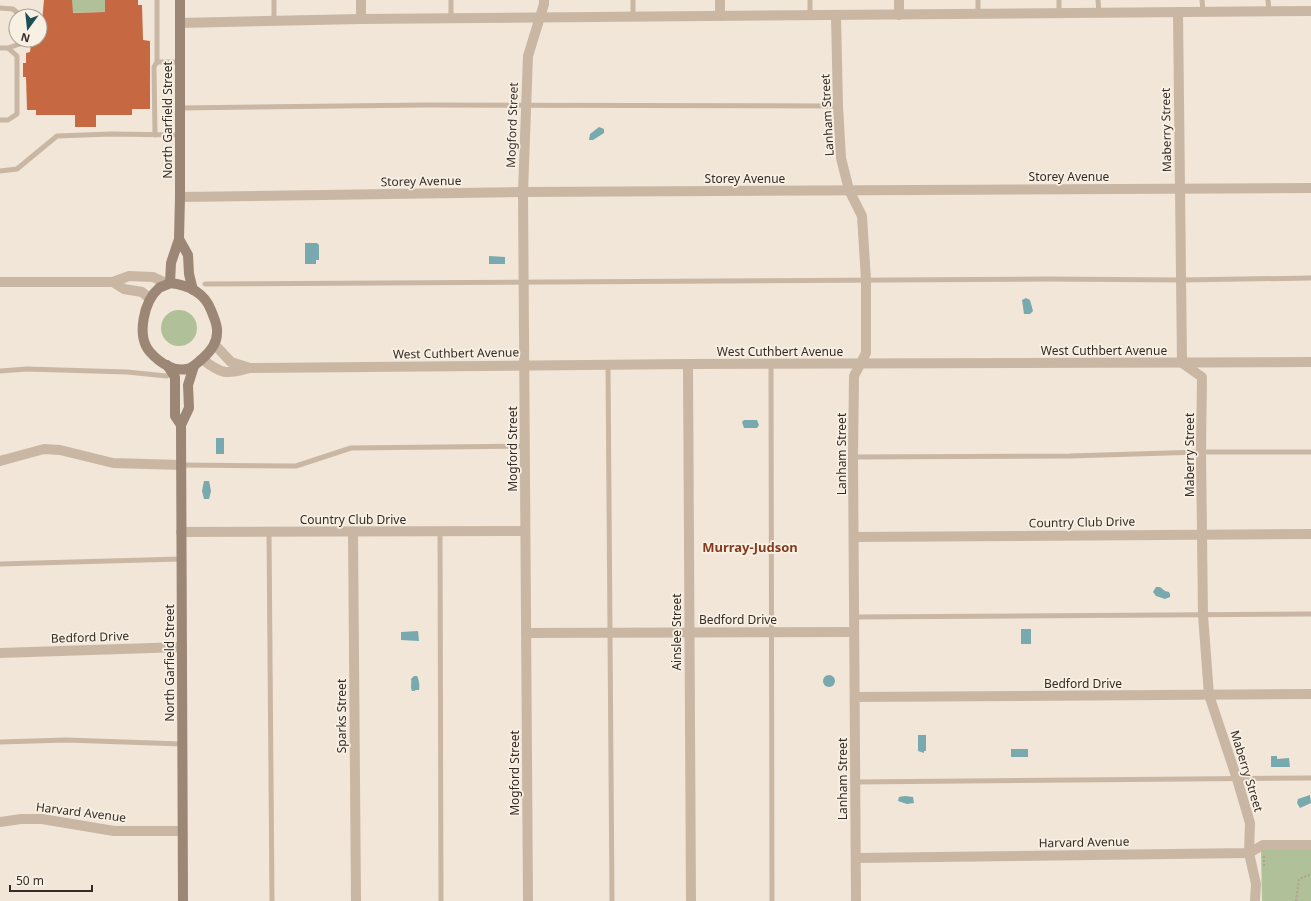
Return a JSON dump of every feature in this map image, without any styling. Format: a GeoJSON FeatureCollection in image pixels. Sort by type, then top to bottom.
{"type":"FeatureCollection","features":[{"type":"Feature","properties":{"kind":"main road","name":"North Garfield Street"},"geometry":{"type":"LineString","coordinates":[[179,239],[180,0]]}},
{"type":"Feature","properties":{"kind":"main road"},"geometry":{"type":"LineString","coordinates":[[169,284],[171,263],[179,239]]}},
{"type":"Feature","properties":{"kind":"main road"},"geometry":{"type":"LineString","coordinates":[[179,239],[188,256],[189,274],[193,290]]}},
{"type":"Feature","properties":{"kind":"main road"},"geometry":{"type":"LineString","coordinates":[[167,371],[188,369],[194,366],[208,354],[214,345],[217,334],[216,323],[208,302],[201,294],[182,284],[169,284],[160,288],[150,299],[143,325],[142,336],[146,348],[167,371],[176,377],[175,416],[181,425]]}},
{"type":"Feature","properties":{"kind":"main road"},"geometry":{"type":"LineString","coordinates":[[181,425],[189,408],[188,384],[194,366]]}},
{"type":"Feature","properties":{"kind":"main road","name":"North Garfield Street"},"geometry":{"type":"LineString","coordinates":[[181,425],[183,901]]}},
{"type":"Feature","properties":{"kind":"street"},"geometry":{"type":"LineString","coordinates":[[361,0],[361,19]]}},
{"type":"Feature","properties":{"kind":"street","name":"Mogford Street"},"geometry":{"type":"LineString","coordinates":[[528,901],[523,192],[528,56],[544,0]]}},
{"type":"Feature","properties":{"kind":"street"},"geometry":{"type":"LineString","coordinates":[[720,0],[720,16]]}},
{"type":"Feature","properties":{"kind":"street"},"geometry":{"type":"LineString","coordinates":[[899,0],[899,14]]}},
{"type":"Feature","properties":{"kind":"street"},"geometry":{"type":"LineString","coordinates":[[180,23],[361,19],[1311,11]]}},
{"type":"Feature","properties":{"kind":"street","name":"Maberry Street"},"geometry":{"type":"LineString","coordinates":[[1178,12],[1182,363],[1202,377],[1201,452],[1203,615],[1209,695],[1250,823],[1249,853],[1256,884],[1255,901]]}},
{"type":"Feature","properties":{"kind":"street","name":"Lanham Street"},"geometry":{"type":"LineString","coordinates":[[836,16],[841,158],[849,190],[862,216],[866,280],[866,352],[854,376],[853,456],[856,901]]}},
{"type":"Feature","properties":{"kind":"street","name":"Storey Avenue"},"geometry":{"type":"LineString","coordinates":[[180,197],[523,192],[1311,188]]}},
{"type":"Feature","properties":{"kind":"street"},"geometry":{"type":"LineString","coordinates":[[0,282],[113,282],[129,276],[153,277],[169,284]]}},
{"type":"Feature","properties":{"kind":"street"},"geometry":{"type":"LineString","coordinates":[[113,282],[124,289],[142,292],[150,299]]}},
{"type":"Feature","properties":{"kind":"street","name":"West Cuthbert Avenue"},"geometry":{"type":"LineString","coordinates":[[214,345],[231,362],[250,368]]}},
{"type":"Feature","properties":{"kind":"street","name":"West Cuthbert Avenue"},"geometry":{"type":"LineString","coordinates":[[202,359],[216,370],[232,373],[250,368],[608,364],[1311,362]]}},
{"type":"Feature","properties":{"kind":"street","name":"Ainslee Street"},"geometry":{"type":"LineString","coordinates":[[688,364],[691,901]]}},
{"type":"Feature","properties":{"kind":"street"},"geometry":{"type":"LineString","coordinates":[[0,461],[44,449],[60,450],[113,463],[180,465]]}},
{"type":"Feature","properties":{"kind":"street","name":"Country Club Drive"},"geometry":{"type":"LineString","coordinates":[[181,532],[525,531]]}},
{"type":"Feature","properties":{"kind":"street","name":"Sparks Street"},"geometry":{"type":"LineString","coordinates":[[353,532],[356,901]]}},
{"type":"Feature","properties":{"kind":"street","name":"Country Club Drive"},"geometry":{"type":"LineString","coordinates":[[854,537],[1311,534]]}},
{"type":"Feature","properties":{"kind":"street","name":"Bedford Drive"},"geometry":{"type":"LineString","coordinates":[[526,633],[854,632]]}},
{"type":"Feature","properties":{"kind":"street","name":"Bedford Drive"},"geometry":{"type":"LineString","coordinates":[[0,653],[182,647]]}},
{"type":"Feature","properties":{"kind":"street","name":"Bedford Drive"},"geometry":{"type":"LineString","coordinates":[[855,697],[1311,694]]}},
{"type":"Feature","properties":{"kind":"street","name":"Harvard Avenue"},"geometry":{"type":"LineString","coordinates":[[0,822],[21,819],[42,819],[114,831],[182,831]]}},
{"type":"Feature","properties":{"kind":"street","name":"Harvard Avenue"},"geometry":{"type":"LineString","coordinates":[[856,858],[1249,853],[1263,845],[1311,845]]}},
{"type":"Feature","properties":{"kind":"lane"},"geometry":{"type":"LineString","coordinates":[[155,135],[154,67],[156,62],[157,0]]}},
{"type":"Feature","properties":{"kind":"lane"},"geometry":{"type":"LineString","coordinates":[[274,0],[274,21]]}},
{"type":"Feature","properties":{"kind":"lane"},"geometry":{"type":"LineString","coordinates":[[451,0],[451,19]]}},
{"type":"Feature","properties":{"kind":"lane"},"geometry":{"type":"LineString","coordinates":[[633,0],[634,17]]}},
{"type":"Feature","properties":{"kind":"lane"},"geometry":{"type":"LineString","coordinates":[[810,0],[810,16]]}},
{"type":"Feature","properties":{"kind":"lane"},"geometry":{"type":"LineString","coordinates":[[978,0],[978,14]]}},
{"type":"Feature","properties":{"kind":"lane"},"geometry":{"type":"LineString","coordinates":[[1059,0],[1059,13]]}},
{"type":"Feature","properties":{"kind":"lane"},"geometry":{"type":"LineString","coordinates":[[1098,0],[1098,12]]}},
{"type":"Feature","properties":{"kind":"lane"},"geometry":{"type":"LineString","coordinates":[[1202,0],[1203,12]]}},
{"type":"Feature","properties":{"kind":"lane"},"geometry":{"type":"LineString","coordinates":[[1268,0],[1269,11]]}},
{"type":"Feature","properties":{"kind":"lane"},"geometry":{"type":"LineString","coordinates":[[0,48],[8,48],[18,56],[17,114],[8,120],[0,120]]}},
{"type":"Feature","properties":{"kind":"lane"},"geometry":{"type":"LineString","coordinates":[[156,62],[180,62]]}},
{"type":"Feature","properties":{"kind":"lane"},"geometry":{"type":"LineString","coordinates":[[179,108],[426,105],[838,106]]}},
{"type":"Feature","properties":{"kind":"lane"},"geometry":{"type":"LineString","coordinates":[[0,170],[16,169],[57,136],[112,134],[180,135]]}},
{"type":"Feature","properties":{"kind":"lane"},"geometry":{"type":"LineString","coordinates":[[205,284],[866,280],[1181,280],[1311,278]]}},
{"type":"Feature","properties":{"kind":"lane"},"geometry":{"type":"LineString","coordinates":[[608,364],[612,901]]}},
{"type":"Feature","properties":{"kind":"lane"},"geometry":{"type":"LineString","coordinates":[[771,364],[772,901]]}},
{"type":"Feature","properties":{"kind":"lane"},"geometry":{"type":"LineString","coordinates":[[0,372],[27,369],[127,372],[167,371]]}},
{"type":"Feature","properties":{"kind":"lane"},"geometry":{"type":"LineString","coordinates":[[180,465],[296,466],[351,448],[524,446]]}},
{"type":"Feature","properties":{"kind":"lane"},"geometry":{"type":"LineString","coordinates":[[853,456],[1063,457],[1201,452],[1311,452]]}},
{"type":"Feature","properties":{"kind":"lane"},"geometry":{"type":"LineString","coordinates":[[270,532],[272,901]]}},
{"type":"Feature","properties":{"kind":"lane"},"geometry":{"type":"LineString","coordinates":[[440,532],[441,901]]}},
{"type":"Feature","properties":{"kind":"lane"},"geometry":{"type":"LineString","coordinates":[[0,564],[181,558]]}},
{"type":"Feature","properties":{"kind":"lane"},"geometry":{"type":"LineString","coordinates":[[854,617],[1311,614]]}},
{"type":"Feature","properties":{"kind":"lane"},"geometry":{"type":"LineString","coordinates":[[0,742],[66,740],[182,744]]}},
{"type":"Feature","properties":{"kind":"lane"},"geometry":{"type":"LineString","coordinates":[[856,782],[1311,778]]}},
{"type":"Feature","properties":{"kind":"path"},"geometry":{"type":"LineString","coordinates":[[1264,849],[1264,871]]}},
{"type":"Feature","properties":{"kind":"path"},"geometry":{"type":"LineString","coordinates":[[1296,901],[1299,879],[1311,874]]}},
{"type":"Feature","properties":{"kind":"green space"},"geometry":{"type":"Polygon","coordinates":[[[105,0],[105,12],[61,13],[61,1],[105,0]]]}},
{"type":"Feature","properties":{"kind":"green space"},"geometry":{"type":"Polygon","coordinates":[[[183,310],[192,315],[196,321],[196,335],[192,341],[183,346],[175,346],[166,341],[162,335],[161,324],[166,315],[172,311],[183,310]]]}},
{"type":"Feature","properties":{"kind":"green space"},"geometry":{"type":"Polygon","coordinates":[[[1311,848],[1311,901],[1262,901],[1261,849],[1311,848]]]}},
{"type":"Feature","properties":{"kind":"water"},"geometry":{"type":"Polygon","coordinates":[[[599,127],[604,129],[604,133],[593,140],[589,140],[590,134],[599,127]]]}},
{"type":"Feature","properties":{"kind":"water"},"geometry":{"type":"Polygon","coordinates":[[[305,243],[317,243],[319,245],[319,260],[316,260],[316,264],[305,264],[305,243]]]}},
{"type":"Feature","properties":{"kind":"water"},"geometry":{"type":"Polygon","coordinates":[[[489,256],[505,257],[505,264],[489,264],[489,256]]]}},
{"type":"Feature","properties":{"kind":"water"},"geometry":{"type":"Polygon","coordinates":[[[1026,298],[1030,300],[1033,311],[1030,314],[1024,314],[1022,300],[1026,298]]]}},
{"type":"Feature","properties":{"kind":"water"},"geometry":{"type":"Polygon","coordinates":[[[744,420],[757,420],[759,425],[757,428],[744,428],[742,422],[744,420]]]}},
{"type":"Feature","properties":{"kind":"water"},"geometry":{"type":"Polygon","coordinates":[[[216,438],[224,438],[224,454],[216,454],[216,438]]]}},
{"type":"Feature","properties":{"kind":"water"},"geometry":{"type":"Polygon","coordinates":[[[204,481],[209,481],[211,491],[209,499],[204,499],[202,491],[204,481]]]}},
{"type":"Feature","properties":{"kind":"water"},"geometry":{"type":"Polygon","coordinates":[[[1156,587],[1160,587],[1169,592],[1170,597],[1165,599],[1156,596],[1153,592],[1156,587]]]}},
{"type":"Feature","properties":{"kind":"water"},"geometry":{"type":"Polygon","coordinates":[[[1021,629],[1031,629],[1031,644],[1021,644],[1021,629]]]}},
{"type":"Feature","properties":{"kind":"water"},"geometry":{"type":"Polygon","coordinates":[[[418,631],[419,641],[401,640],[401,632],[418,631]]]}},
{"type":"Feature","properties":{"kind":"water"},"geometry":{"type":"Polygon","coordinates":[[[829,675],[833,677],[835,681],[833,685],[829,687],[825,685],[823,681],[825,677],[829,675]]]}},
{"type":"Feature","properties":{"kind":"water"},"geometry":{"type":"Polygon","coordinates":[[[414,676],[418,677],[419,690],[412,691],[411,679],[414,676]]]}},
{"type":"Feature","properties":{"kind":"water"},"geometry":{"type":"Polygon","coordinates":[[[918,735],[926,735],[926,751],[924,751],[924,753],[918,751],[918,735]]]}},
{"type":"Feature","properties":{"kind":"water"},"geometry":{"type":"Polygon","coordinates":[[[1011,749],[1028,749],[1028,757],[1011,757],[1011,749]]]}},
{"type":"Feature","properties":{"kind":"water"},"geometry":{"type":"Polygon","coordinates":[[[1271,756],[1277,756],[1277,759],[1289,758],[1290,767],[1271,767],[1271,756]]]}},
{"type":"Feature","properties":{"kind":"water"},"geometry":{"type":"Polygon","coordinates":[[[1310,795],[1311,803],[1300,808],[1297,803],[1298,799],[1310,795]]]}},
{"type":"Feature","properties":{"kind":"water"},"geometry":{"type":"Polygon","coordinates":[[[899,797],[913,797],[914,803],[907,804],[898,801],[899,797]]]}},
{"type":"Feature","properties":{"kind":"building"},"geometry":{"type":"Polygon","coordinates":[[[44,0],[72,0],[73,13],[105,12],[105,0],[138,0],[138,5],[142,5],[143,40],[150,41],[150,109],[132,109],[132,115],[96,115],[96,127],[75,127],[75,115],[36,115],[36,110],[27,110],[26,77],[23,77],[23,63],[26,63],[26,53],[30,52],[30,48],[48,48],[48,8],[43,8],[44,0]]]}},
{"type":"Feature","properties":{"kind":"district","name":"Murray-Judson"},"geometry":{"type":"Point","coordinates":[750,547]}}]}
